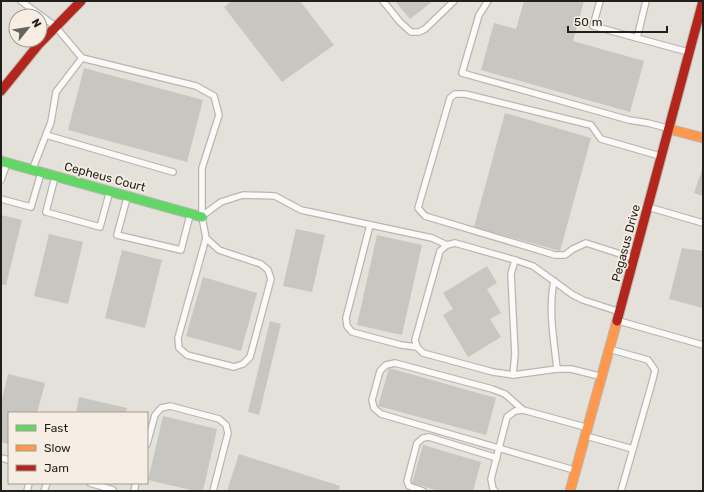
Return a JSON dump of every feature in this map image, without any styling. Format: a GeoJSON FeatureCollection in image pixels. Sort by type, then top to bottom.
{"type":"FeatureCollection","features":[{"type":"Feature","properties":{"kind":"street"},"geometry":{"type":"LineString","coordinates":[[1,91],[21,64],[55,26],[81,1]]}},
{"type":"Feature","properties":{"kind":"street","name":"Pegasus Drive"},"geometry":{"type":"LineString","coordinates":[[570,491],[703,1]]}},
{"type":"Feature","properties":{"kind":"street"},"geometry":{"type":"LineString","coordinates":[[669,129],[703,138]]}},
{"type":"Feature","properties":{"kind":"street","name":"Cepheus Court"},"geometry":{"type":"LineString","coordinates":[[4,162],[202,216]]}},
{"type":"Feature","properties":{"kind":"lane"},"geometry":{"type":"LineString","coordinates":[[21,1],[55,26],[82,58],[196,86],[214,96],[219,115],[202,168],[202,216],[206,238],[178,338],[179,348],[187,355],[234,367],[243,364],[250,357],[271,279],[268,270],[262,264],[219,250],[206,238]]}},
{"type":"Feature","properties":{"kind":"lane"},"geometry":{"type":"LineString","coordinates":[[383,1],[400,22],[411,32],[419,32],[425,29],[454,1]]}},
{"type":"Feature","properties":{"kind":"lane"},"geometry":{"type":"LineString","coordinates":[[488,1],[479,15],[462,73],[629,120],[648,123],[669,129]]}},
{"type":"Feature","properties":{"kind":"lane"},"geometry":{"type":"LineString","coordinates":[[600,1],[593,26],[690,52]]}},
{"type":"Feature","properties":{"kind":"lane"},"geometry":{"type":"LineString","coordinates":[[637,38],[646,1]]}},
{"type":"Feature","properties":{"kind":"lane"},"geometry":{"type":"LineString","coordinates":[[1,199],[31,207],[37,171],[46,135],[51,122],[56,92],[82,58]]}},
{"type":"Feature","properties":{"kind":"lane"},"geometry":{"type":"LineString","coordinates":[[634,259],[586,243],[573,249],[565,255],[555,255],[425,216],[418,208],[450,98],[455,94],[465,94],[591,125],[601,139],[662,156]]}},
{"type":"Feature","properties":{"kind":"lane"},"geometry":{"type":"LineString","coordinates":[[46,135],[173,172]]}},
{"type":"Feature","properties":{"kind":"lane"},"geometry":{"type":"LineString","coordinates":[[1,180],[4,162]]}},
{"type":"Feature","properties":{"kind":"lane"},"geometry":{"type":"LineString","coordinates":[[55,176],[46,212],[100,227],[110,191]]}},
{"type":"Feature","properties":{"kind":"lane"},"geometry":{"type":"LineString","coordinates":[[202,216],[222,202],[243,195],[275,196],[301,210],[432,238],[447,245]]}},
{"type":"Feature","properties":{"kind":"lane"},"geometry":{"type":"LineString","coordinates":[[127,196],[117,235],[181,250],[190,213]]}},
{"type":"Feature","properties":{"kind":"lane"},"geometry":{"type":"LineString","coordinates":[[648,207],[703,223]]}},
{"type":"Feature","properties":{"kind":"lane"},"geometry":{"type":"LineString","coordinates":[[370,225],[346,318],[347,326],[352,332],[401,345],[417,347]]}},
{"type":"Feature","properties":{"kind":"lane"},"geometry":{"type":"LineString","coordinates":[[601,377],[571,369],[557,369],[513,375],[493,372],[423,353],[417,347],[415,340],[440,252],[447,245],[455,243],[533,266],[573,294],[618,316],[703,345]]}},
{"type":"Feature","properties":{"kind":"lane"},"geometry":{"type":"LineString","coordinates":[[513,375],[515,354],[511,274],[515,260]]}},
{"type":"Feature","properties":{"kind":"lane"},"geometry":{"type":"LineString","coordinates":[[554,281],[551,295],[551,310],[557,369]]}},
{"type":"Feature","properties":{"kind":"lane"},"geometry":{"type":"LineString","coordinates":[[609,349],[648,360],[655,370],[621,491]]}},
{"type":"Feature","properties":{"kind":"lane"},"geometry":{"type":"LineString","coordinates":[[576,470],[381,414],[374,408],[372,400],[380,371],[386,365],[396,363],[492,389],[505,394],[523,410],[633,449]]}},
{"type":"Feature","properties":{"kind":"lane"},"geometry":{"type":"LineString","coordinates":[[148,440],[155,415],[161,408],[170,406],[219,419],[226,425],[228,433],[213,491]]}},
{"type":"Feature","properties":{"kind":"lane"},"geometry":{"type":"LineString","coordinates":[[495,491],[493,489],[491,479],[508,417],[515,411],[523,410]]}},
{"type":"Feature","properties":{"kind":"lane"},"geometry":{"type":"LineString","coordinates":[[423,491],[409,486],[407,481],[417,443],[423,438],[429,437],[496,458]]}},
{"type":"Feature","properties":{"kind":"lane"},"geometry":{"type":"LineString","coordinates":[[93,484],[113,490],[112,491]]}},
{"type":"Feature","properties":{"kind":"building"},"geometry":{"type":"Polygon","coordinates":[[[232,1],[300,1],[334,45],[282,82],[224,7],[232,1]]]}},
{"type":"Feature","properties":{"kind":"building"},"geometry":{"type":"Polygon","coordinates":[[[395,1],[433,1],[410,19],[395,1]]]}},
{"type":"Feature","properties":{"kind":"building"},"geometry":{"type":"Polygon","coordinates":[[[524,1],[584,1],[573,41],[644,61],[630,112],[481,70],[494,23],[516,29],[524,1]]]}},
{"type":"Feature","properties":{"kind":"building"},"geometry":{"type":"Polygon","coordinates":[[[84,68],[203,100],[187,162],[68,130],[84,68]]]}},
{"type":"Feature","properties":{"kind":"building"},"geometry":{"type":"Polygon","coordinates":[[[505,113],[591,138],[560,251],[474,227],[505,113]]]}},
{"type":"Feature","properties":{"kind":"building"},"geometry":{"type":"Polygon","coordinates":[[[703,167],[703,196],[694,193],[703,167]]]}},
{"type":"Feature","properties":{"kind":"building"},"geometry":{"type":"Polygon","coordinates":[[[1,215],[22,220],[6,285],[1,284],[1,215]]]}},
{"type":"Feature","properties":{"kind":"building"},"geometry":{"type":"Polygon","coordinates":[[[296,229],[325,235],[312,292],[283,286],[296,229]]]}},
{"type":"Feature","properties":{"kind":"building"},"geometry":{"type":"Polygon","coordinates":[[[49,234],[83,242],[68,304],[34,296],[49,234]]]}},
{"type":"Feature","properties":{"kind":"building"},"geometry":{"type":"Polygon","coordinates":[[[377,235],[422,245],[402,335],[357,325],[377,235]]]}},
{"type":"Feature","properties":{"kind":"building"},"geometry":{"type":"Polygon","coordinates":[[[682,248],[703,251],[703,308],[669,299],[682,248]]]}},
{"type":"Feature","properties":{"kind":"building"},"geometry":{"type":"Polygon","coordinates":[[[122,250],[162,260],[145,328],[105,318],[122,250]]]}},
{"type":"Feature","properties":{"kind":"building"},"geometry":{"type":"Polygon","coordinates":[[[487,266],[497,283],[487,289],[501,313],[490,319],[501,337],[468,357],[443,315],[453,309],[443,293],[487,266]]]}},
{"type":"Feature","properties":{"kind":"building"},"geometry":{"type":"Polygon","coordinates":[[[203,277],[257,293],[241,351],[186,336],[203,277]]]}},
{"type":"Feature","properties":{"kind":"building"},"geometry":{"type":"Polygon","coordinates":[[[270,321],[281,324],[259,415],[248,412],[270,321]]]}},
{"type":"Feature","properties":{"kind":"building"},"geometry":{"type":"Polygon","coordinates":[[[389,368],[496,398],[486,435],[378,406],[389,368]]]}},
{"type":"Feature","properties":{"kind":"building"},"geometry":{"type":"Polygon","coordinates":[[[8,374],[45,383],[37,412],[8,412],[8,444],[1,442],[1,403],[8,374]]]}},
{"type":"Feature","properties":{"kind":"building"},"geometry":{"type":"Polygon","coordinates":[[[79,397],[127,408],[126,412],[76,412],[79,397]]]}},
{"type":"Feature","properties":{"kind":"building"},"geometry":{"type":"Polygon","coordinates":[[[163,416],[217,429],[203,491],[195,491],[148,480],[163,416]]]}},
{"type":"Feature","properties":{"kind":"building"},"geometry":{"type":"Polygon","coordinates":[[[423,445],[481,462],[473,491],[439,491],[412,483],[423,445]]]}},
{"type":"Feature","properties":{"kind":"building"},"geometry":{"type":"Polygon","coordinates":[[[239,454],[340,486],[339,491],[227,491],[239,454]]]}},
{"type":"Feature","properties":{"kind":"traffic: fast"},"geometry":{"type":"LineString","coordinates":[[1,161],[202,217]]}},
{"type":"Feature","properties":{"kind":"traffic: slow"},"geometry":{"type":"LineString","coordinates":[[669,129],[703,138]]}},
{"type":"Feature","properties":{"kind":"traffic: slow"},"geometry":{"type":"LineString","coordinates":[[570,491],[617,321]]}},
{"type":"Feature","properties":{"kind":"traffic: jam"},"geometry":{"type":"LineString","coordinates":[[1,91],[39,44],[81,1]]}},
{"type":"Feature","properties":{"kind":"traffic: jam"},"geometry":{"type":"LineString","coordinates":[[617,321],[703,1]]}}]}
